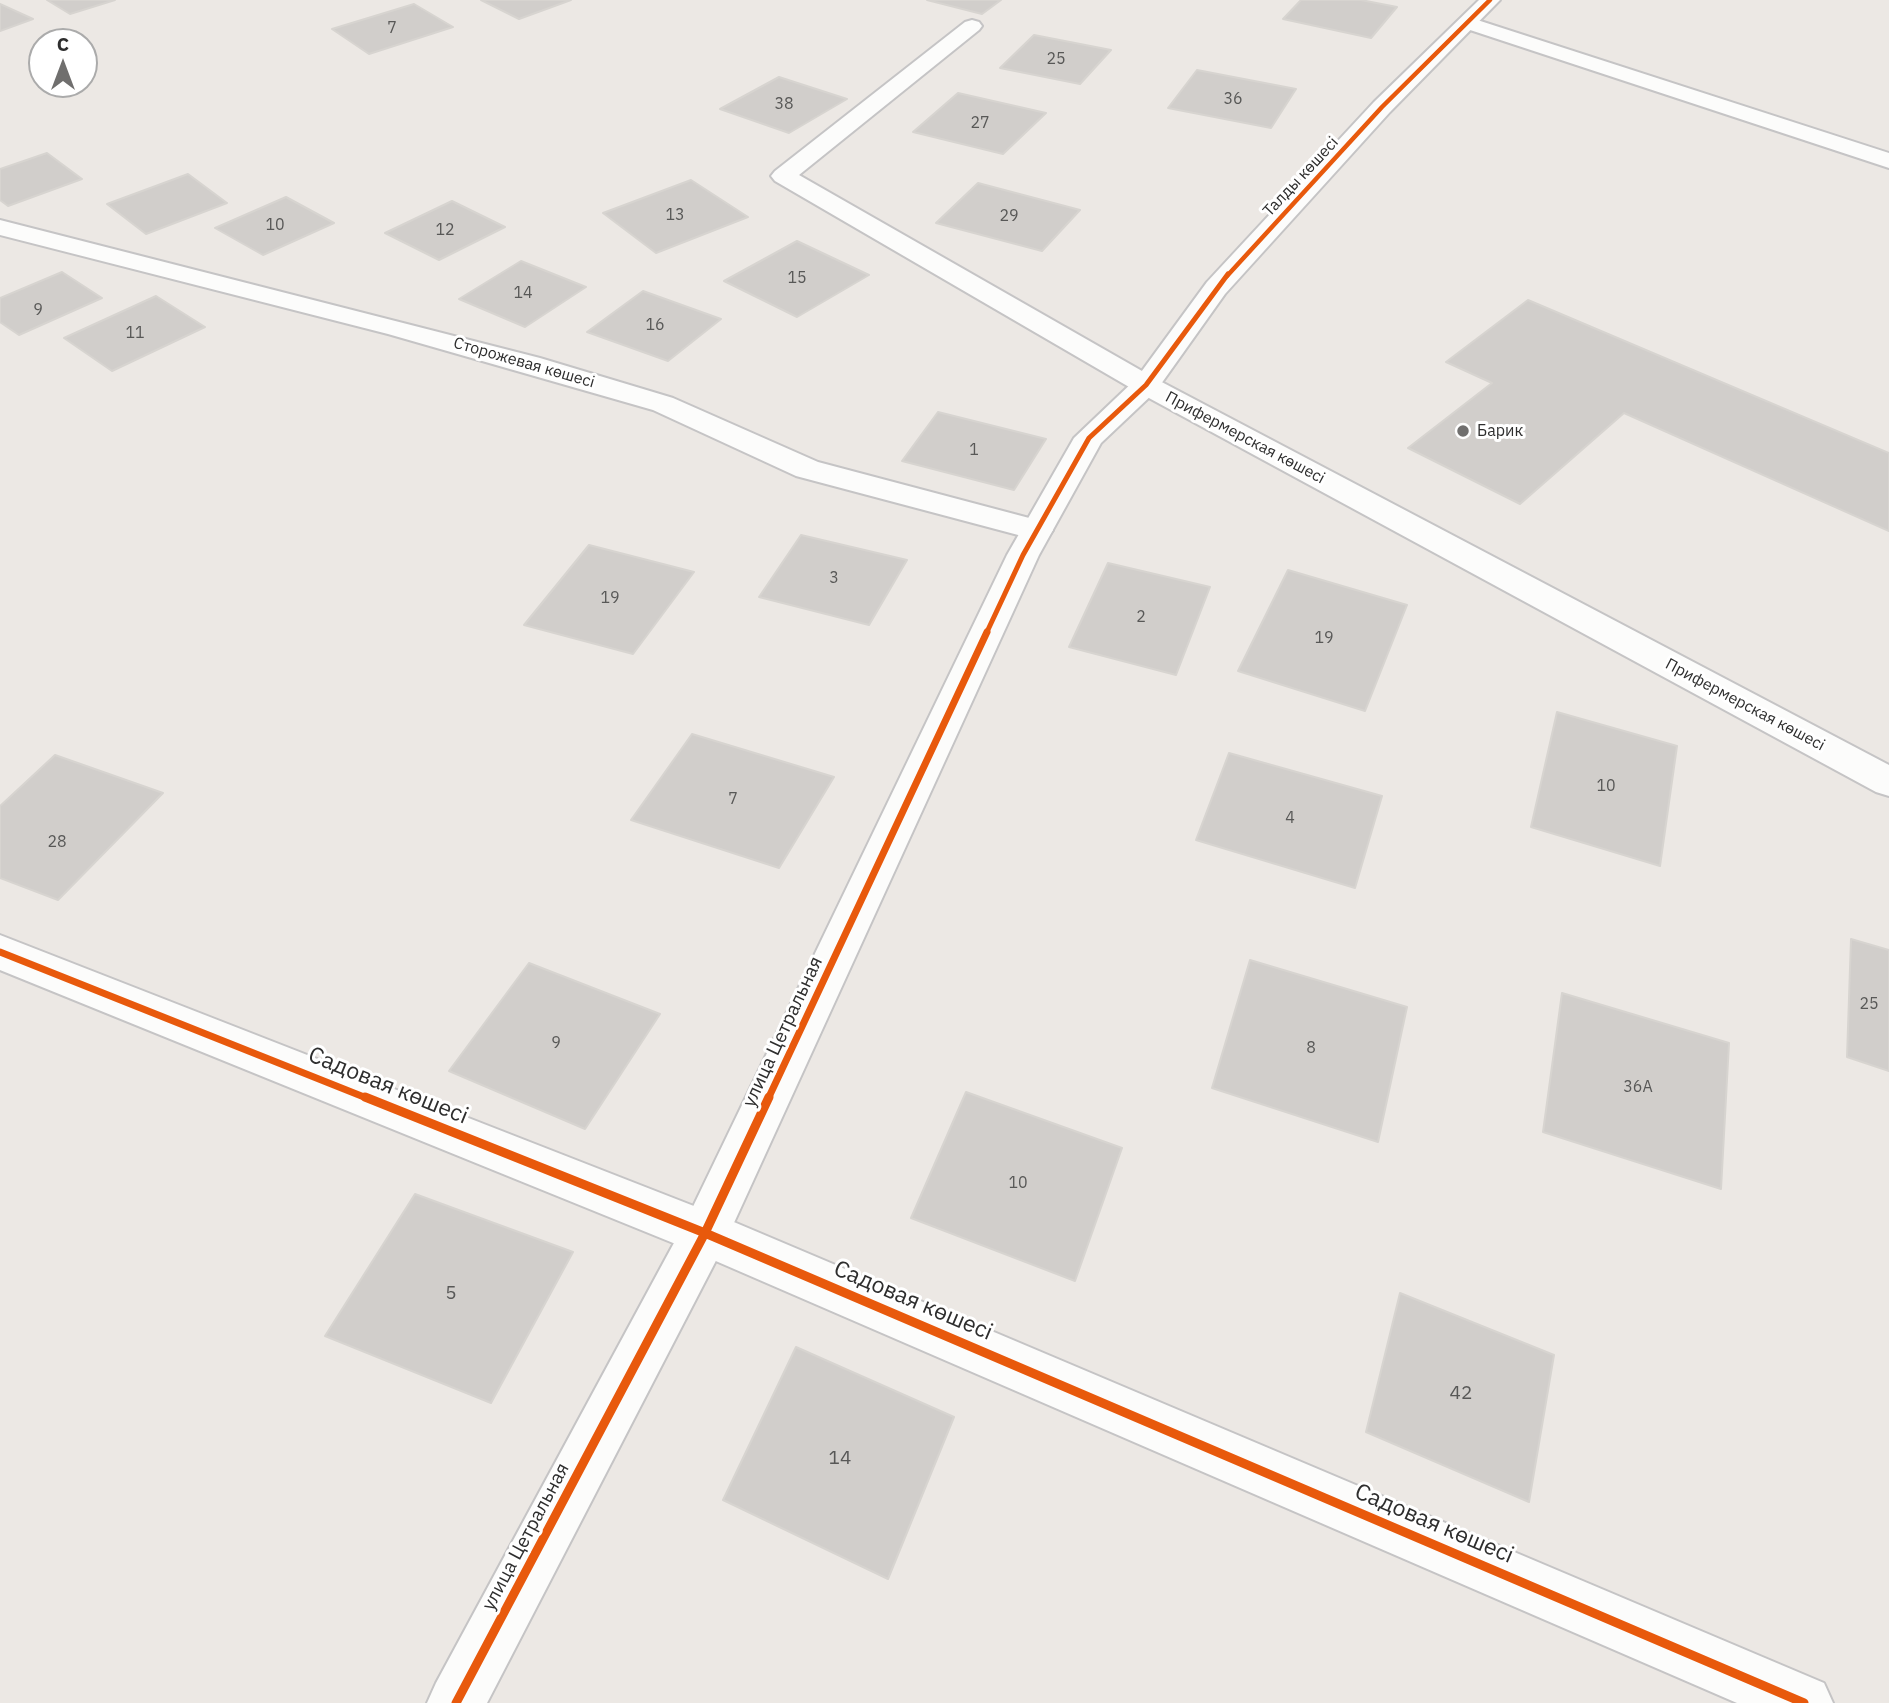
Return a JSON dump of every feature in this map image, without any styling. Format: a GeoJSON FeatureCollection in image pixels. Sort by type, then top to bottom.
{"type":"FeatureCollection","features":[{"type":"Feature","properties":{"kind":"street","name":"Талды көшесі"},"geometry":{"type":"LineString","coordinates":[[1146,385],[1216,288],[1382,107],[1490,0]]}},
{"type":"Feature","properties":{"kind":"street"},"geometry":{"type":"LineString","coordinates":[[1468,23],[1889,161]]}},
{"type":"Feature","properties":{"kind":"street","name":"Прифермерская көшесі"},"geometry":{"type":"LineString","coordinates":[[972,26],[783,176],[1146,385],[1889,782]]}},
{"type":"Feature","properties":{"kind":"street","name":"Сторожевая көшесі"},"geometry":{"type":"LineString","coordinates":[[0,228],[530,364],[663,404],[807,470],[1037,530]]}},
{"type":"Feature","properties":{"kind":"street","name":"улица Цетральная"},"geometry":{"type":"LineString","coordinates":[[456,1703],[705,1233],[1037,530],[1089,438],[1146,385]]}},
{"type":"Feature","properties":{"kind":"street","name":"Садовая көшесі"},"geometry":{"type":"LineString","coordinates":[[0,952],[705,1233],[1804,1703]]}},
{"type":"Feature","properties":{"kind":"building"},"geometry":{"type":"Polygon","coordinates":[[[47,0],[115,0],[70,14],[47,0]]]}},
{"type":"Feature","properties":{"kind":"building"},"geometry":{"type":"Polygon","coordinates":[[[481,0],[571,0],[519,19],[481,0]]]}},
{"type":"Feature","properties":{"kind":"building"},"geometry":{"type":"Polygon","coordinates":[[[927,0],[1001,0],[982,14],[927,0]]]}},
{"type":"Feature","properties":{"kind":"building"},"geometry":{"type":"Polygon","coordinates":[[[1301,0],[1361,0],[1397,7],[1371,38],[1283,19],[1301,0]]]}},
{"type":"Feature","properties":{"kind":"building"},"geometry":{"type":"Polygon","coordinates":[[[0,4],[33,19],[0,31],[0,4]]]}},
{"type":"Feature","properties":{"kind":"building"},"geometry":{"type":"Polygon","coordinates":[[[414,4],[453,27],[369,54],[332,29],[414,4]]]}},
{"type":"Feature","properties":{"kind":"building"},"geometry":{"type":"Polygon","coordinates":[[[1034,35],[1111,50],[1080,84],[1000,68],[1034,35]]]}},
{"type":"Feature","properties":{"kind":"building"},"geometry":{"type":"Polygon","coordinates":[[[1197,70],[1296,89],[1271,128],[1168,108],[1197,70]]]}},
{"type":"Feature","properties":{"kind":"building"},"geometry":{"type":"Polygon","coordinates":[[[779,77],[847,99],[789,133],[720,109],[779,77]]]}},
{"type":"Feature","properties":{"kind":"building"},"geometry":{"type":"Polygon","coordinates":[[[958,93],[1046,113],[1003,154],[913,132],[958,93]]]}},
{"type":"Feature","properties":{"kind":"building"},"geometry":{"type":"Polygon","coordinates":[[[47,153],[82,179],[8,206],[0,200],[0,169],[47,153]]]}},
{"type":"Feature","properties":{"kind":"building"},"geometry":{"type":"Polygon","coordinates":[[[188,174],[227,203],[146,234],[107,204],[188,174]]]}},
{"type":"Feature","properties":{"kind":"building"},"geometry":{"type":"Polygon","coordinates":[[[691,180],[748,217],[656,253],[603,213],[691,180]]]}},
{"type":"Feature","properties":{"kind":"building"},"geometry":{"type":"Polygon","coordinates":[[[978,183],[1080,210],[1042,251],[936,223],[978,183]]]}},
{"type":"Feature","properties":{"kind":"building"},"geometry":{"type":"Polygon","coordinates":[[[286,197],[334,223],[263,255],[215,228],[286,197]]]}},
{"type":"Feature","properties":{"kind":"building"},"geometry":{"type":"Polygon","coordinates":[[[452,201],[505,227],[439,260],[385,233],[452,201]]]}},
{"type":"Feature","properties":{"kind":"building"},"geometry":{"type":"Polygon","coordinates":[[[797,241],[869,275],[797,317],[724,281],[797,241]]]}},
{"type":"Feature","properties":{"kind":"building"},"geometry":{"type":"Polygon","coordinates":[[[521,261],[586,287],[525,327],[459,299],[521,261]]]}},
{"type":"Feature","properties":{"kind":"building"},"geometry":{"type":"Polygon","coordinates":[[[62,272],[102,298],[19,335],[0,322],[0,298],[62,272]]]}},
{"type":"Feature","properties":{"kind":"building"},"geometry":{"type":"Polygon","coordinates":[[[643,291],[721,319],[668,361],[587,332],[643,291]]]}},
{"type":"Feature","properties":{"kind":"building"},"geometry":{"type":"Polygon","coordinates":[[[156,296],[205,327],[112,371],[64,338],[156,296]]]}},
{"type":"Feature","properties":{"kind":"building"},"geometry":{"type":"Polygon","coordinates":[[[1528,300],[1889,453],[1889,531],[1624,413],[1520,504],[1408,448],[1492,383],[1446,362],[1528,300]]]}},
{"type":"Feature","properties":{"kind":"building"},"geometry":{"type":"Polygon","coordinates":[[[938,412],[1046,439],[1014,490],[902,461],[938,412]]]}},
{"type":"Feature","properties":{"kind":"building"},"geometry":{"type":"Polygon","coordinates":[[[801,535],[907,560],[869,625],[759,597],[801,535]]]}},
{"type":"Feature","properties":{"kind":"building"},"geometry":{"type":"Polygon","coordinates":[[[589,545],[694,572],[633,654],[524,625],[589,545]]]}},
{"type":"Feature","properties":{"kind":"building"},"geometry":{"type":"Polygon","coordinates":[[[1108,563],[1210,587],[1176,675],[1069,647],[1108,563]]]}},
{"type":"Feature","properties":{"kind":"building"},"geometry":{"type":"Polygon","coordinates":[[[1288,570],[1407,605],[1365,711],[1238,671],[1288,570]]]}},
{"type":"Feature","properties":{"kind":"building"},"geometry":{"type":"Polygon","coordinates":[[[1557,712],[1677,746],[1660,866],[1531,827],[1557,712]]]}},
{"type":"Feature","properties":{"kind":"building"},"geometry":{"type":"Polygon","coordinates":[[[692,734],[834,777],[779,868],[631,820],[692,734]]]}},
{"type":"Feature","properties":{"kind":"building"},"geometry":{"type":"Polygon","coordinates":[[[1229,753],[1382,796],[1355,888],[1196,840],[1229,753]]]}},
{"type":"Feature","properties":{"kind":"building"},"geometry":{"type":"Polygon","coordinates":[[[55,755],[163,793],[58,900],[0,878],[0,806],[55,755]]]}},
{"type":"Feature","properties":{"kind":"building"},"geometry":{"type":"Polygon","coordinates":[[[1851,939],[1889,950],[1889,1071],[1847,1057],[1851,939]]]}},
{"type":"Feature","properties":{"kind":"building"},"geometry":{"type":"Polygon","coordinates":[[[1250,960],[1407,1007],[1378,1142],[1212,1088],[1250,960]]]}},
{"type":"Feature","properties":{"kind":"building"},"geometry":{"type":"Polygon","coordinates":[[[529,963],[660,1014],[585,1129],[449,1071],[529,963]]]}},
{"type":"Feature","properties":{"kind":"building"},"geometry":{"type":"Polygon","coordinates":[[[1562,993],[1729,1043],[1721,1189],[1543,1132],[1562,993]]]}},
{"type":"Feature","properties":{"kind":"building"},"geometry":{"type":"Polygon","coordinates":[[[966,1092],[1122,1148],[1075,1281],[911,1218],[966,1092]]]}},
{"type":"Feature","properties":{"kind":"building"},"geometry":{"type":"Polygon","coordinates":[[[415,1194],[573,1252],[491,1403],[325,1336],[415,1194]]]}},
{"type":"Feature","properties":{"kind":"building"},"geometry":{"type":"Polygon","coordinates":[[[1400,1293],[1554,1355],[1529,1502],[1366,1432],[1400,1293]]]}},
{"type":"Feature","properties":{"kind":"building"},"geometry":{"type":"Polygon","coordinates":[[[796,1347],[954,1417],[888,1579],[723,1500],[796,1347]]]}},
{"type":"Feature","properties":{"kind":"cycle path"},"geometry":{"type":"LineString","coordinates":[[456,1703],[705,1233],[1023,555],[1089,438],[1146,385],[1216,288],[1382,107],[1490,0]]}},
{"type":"Feature","properties":{"kind":"cycle path"},"geometry":{"type":"LineString","coordinates":[[0,952],[705,1233],[1804,1703]]}},
{"type":"Feature","properties":{"kind":"place","name":"Барик"},"geometry":{"type":"Point","coordinates":[1463,431]}}]}
